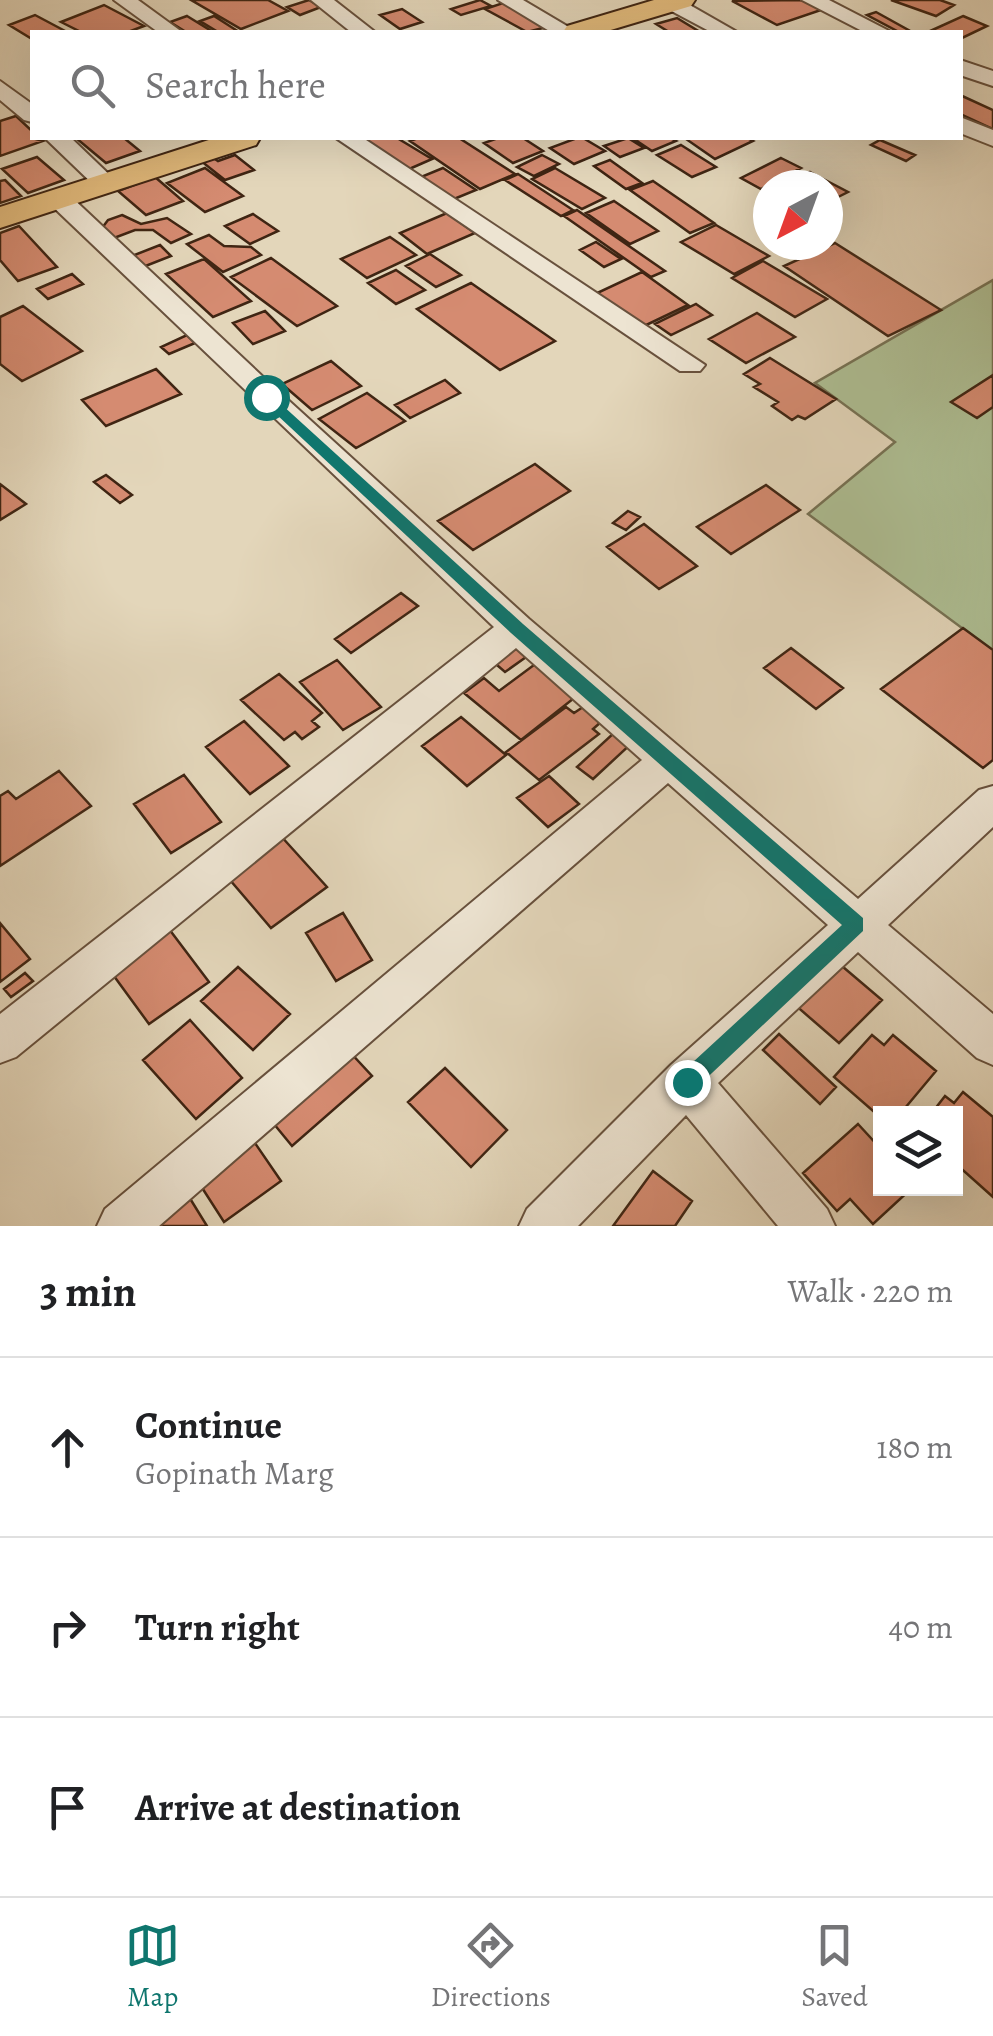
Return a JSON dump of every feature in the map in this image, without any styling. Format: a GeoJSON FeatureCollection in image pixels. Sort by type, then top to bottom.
{"type":"FeatureCollection","features":[{"type":"Feature","properties":{"kind":"main road"},"geometry":{"type":"LineString","coordinates":[[584,30],[676,2]]}},
{"type":"Feature","properties":{"kind":"main road"},"geometry":{"type":"LineString","coordinates":[[0,218],[239,140]]}},
{"type":"Feature","properties":{"kind":"street"},"geometry":{"type":"LineString","coordinates":[[124,0],[168,30]]}},
{"type":"Feature","properties":{"kind":"street"},"geometry":{"type":"LineString","coordinates":[[321,0],[361,30]]}},
{"type":"Feature","properties":{"kind":"street"},"geometry":{"type":"LineString","coordinates":[[508,0],[562,30]]}},
{"type":"Feature","properties":{"kind":"street"},"geometry":{"type":"LineString","coordinates":[[812,0],[876,30]]}},
{"type":"Feature","properties":{"kind":"street"},"geometry":{"type":"LineString","coordinates":[[676,2],[723,30]]}},
{"type":"Feature","properties":{"kind":"street"},"geometry":{"type":"LineString","coordinates":[[963,69],[993,79]]}},
{"type":"Feature","properties":{"kind":"street"},"geometry":{"type":"LineString","coordinates":[[0,88],[30,113]]}},
{"type":"Feature","properties":{"kind":"street"},"geometry":{"type":"LineString","coordinates":[[963,125],[993,140]]}},
{"type":"Feature","properties":{"kind":"street"},"geometry":{"type":"LineString","coordinates":[[59,140],[106,182]]}},
{"type":"Feature","properties":{"kind":"street"},"geometry":{"type":"LineString","coordinates":[[351,140],[690,365]]}},
{"type":"Feature","properties":{"kind":"street"},"geometry":{"type":"LineString","coordinates":[[58,198],[266,397],[517,628],[993,1043]]}},
{"type":"Feature","properties":{"kind":"street"},"geometry":{"type":"LineString","coordinates":[[0,1042],[517,628]]}},
{"type":"Feature","properties":{"kind":"street"},"geometry":{"type":"LineString","coordinates":[[122,1226],[668,760]]}},
{"type":"Feature","properties":{"kind":"street"},"geometry":{"type":"LineString","coordinates":[[544,1226],[687,1082],[993,802]]}},
{"type":"Feature","properties":{"kind":"street"},"geometry":{"type":"LineString","coordinates":[[687,1082],[810,1226]]}},
{"type":"Feature","properties":{"kind":"green space"},"geometry":{"type":"Polygon","coordinates":[[[993,280],[993,651],[808,514],[895,442],[815,383],[993,280]]]}},
{"type":"Feature","properties":{"kind":"building"},"geometry":{"type":"Polygon","coordinates":[[[191,0],[268,0],[288,11],[241,29],[191,0]]]}},
{"type":"Feature","properties":{"kind":"building"},"geometry":{"type":"Polygon","coordinates":[[[309,0],[321,7],[300,15],[287,7],[309,0]]]}},
{"type":"Feature","properties":{"kind":"building"},"geometry":{"type":"Polygon","coordinates":[[[480,0],[491,6],[461,15],[451,9],[480,0]]]}},
{"type":"Feature","properties":{"kind":"building"},"geometry":{"type":"Polygon","coordinates":[[[802,0],[821,10],[777,25],[732,1],[802,0]]]}},
{"type":"Feature","properties":{"kind":"building"},"geometry":{"type":"Polygon","coordinates":[[[891,0],[940,0],[954,5],[936,16],[891,0]]]}},
{"type":"Feature","properties":{"kind":"building"},"geometry":{"type":"Polygon","coordinates":[[[503,3],[547,27],[523,30],[485,9],[503,3]]]}},
{"type":"Feature","properties":{"kind":"building"},"geometry":{"type":"Polygon","coordinates":[[[104,5],[144,26],[133,30],[77,30],[61,22],[104,5]]]}},
{"type":"Feature","properties":{"kind":"building"},"geometry":{"type":"Polygon","coordinates":[[[402,9],[422,22],[400,29],[380,15],[402,9]]]}},
{"type":"Feature","properties":{"kind":"building"},"geometry":{"type":"Polygon","coordinates":[[[876,12],[908,30],[895,30],[867,15],[876,12]]]}},
{"type":"Feature","properties":{"kind":"building"},"geometry":{"type":"Polygon","coordinates":[[[35,15],[63,30],[30,30],[30,38],[9,25],[35,15]]]}},
{"type":"Feature","properties":{"kind":"building"},"geometry":{"type":"Polygon","coordinates":[[[187,16],[210,30],[183,30],[170,22],[187,16]]]}},
{"type":"Feature","properties":{"kind":"building"},"geometry":{"type":"Polygon","coordinates":[[[214,16],[236,30],[215,30],[200,21],[214,16]]]}},
{"type":"Feature","properties":{"kind":"building"},"geometry":{"type":"Polygon","coordinates":[[[963,16],[987,26],[963,38],[963,30],[932,30],[963,16]]]}},
{"type":"Feature","properties":{"kind":"building"},"geometry":{"type":"Polygon","coordinates":[[[677,18],[697,30],[666,30],[656,24],[677,18]]]}},
{"type":"Feature","properties":{"kind":"building"},"geometry":{"type":"Polygon","coordinates":[[[963,96],[993,110],[993,129],[963,115],[963,96]]]}},
{"type":"Feature","properties":{"kind":"building"},"geometry":{"type":"Polygon","coordinates":[[[16,116],[30,129],[30,140],[43,141],[0,156],[0,121],[16,116]]]}},
{"type":"Feature","properties":{"kind":"building"},"geometry":{"type":"Polygon","coordinates":[[[78,140],[126,140],[140,151],[106,163],[78,140]]]}},
{"type":"Feature","properties":{"kind":"building"},"geometry":{"type":"Polygon","coordinates":[[[361,140],[400,140],[432,159],[407,170],[361,140]]]}},
{"type":"Feature","properties":{"kind":"building"},"geometry":{"type":"Polygon","coordinates":[[[462,140],[515,174],[480,189],[410,141],[462,140]]]}},
{"type":"Feature","properties":{"kind":"building"},"geometry":{"type":"Polygon","coordinates":[[[526,140],[543,151],[513,163],[484,143],[526,140]]]}},
{"type":"Feature","properties":{"kind":"building"},"geometry":{"type":"Polygon","coordinates":[[[572,140],[586,140],[605,151],[574,164],[550,148],[572,140]]]}},
{"type":"Feature","properties":{"kind":"building"},"geometry":{"type":"Polygon","coordinates":[[[631,140],[644,148],[620,157],[604,146],[631,140]]]}},
{"type":"Feature","properties":{"kind":"building"},"geometry":{"type":"Polygon","coordinates":[[[636,140],[676,141],[652,151],[636,140]]]}},
{"type":"Feature","properties":{"kind":"building"},"geometry":{"type":"Polygon","coordinates":[[[687,140],[753,141],[715,159],[687,140]]]}},
{"type":"Feature","properties":{"kind":"building"},"geometry":{"type":"Polygon","coordinates":[[[880,140],[915,155],[906,161],[871,145],[880,140]]]}},
{"type":"Feature","properties":{"kind":"building"},"geometry":{"type":"Polygon","coordinates":[[[681,145],[716,167],[692,177],[657,155],[681,145]]]}},
{"type":"Feature","properties":{"kind":"building"},"geometry":{"type":"Polygon","coordinates":[[[235,155],[254,170],[225,180],[201,161],[212,157],[218,161],[235,155]]]}},
{"type":"Feature","properties":{"kind":"building"},"geometry":{"type":"Polygon","coordinates":[[[542,155],[559,164],[534,176],[517,167],[542,155]]]}},
{"type":"Feature","properties":{"kind":"building"},"geometry":{"type":"Polygon","coordinates":[[[37,157],[64,180],[28,193],[2,169],[37,157]]]}},
{"type":"Feature","properties":{"kind":"building"},"geometry":{"type":"Polygon","coordinates":[[[781,158],[801,168],[797,170],[757,170],[781,158]]]}},
{"type":"Feature","properties":{"kind":"building"},"geometry":{"type":"Polygon","coordinates":[[[610,160],[642,183],[626,189],[594,166],[610,160]]]}},
{"type":"Feature","properties":{"kind":"building"},"geometry":{"type":"Polygon","coordinates":[[[205,168],[243,196],[205,212],[167,183],[205,168]]]}},
{"type":"Feature","properties":{"kind":"building"},"geometry":{"type":"Polygon","coordinates":[[[443,168],[476,190],[454,199],[421,177],[443,168]]]}},
{"type":"Feature","properties":{"kind":"building"},"geometry":{"type":"Polygon","coordinates":[[[555,168],[605,198],[582,209],[532,179],[555,168]]]}},
{"type":"Feature","properties":{"kind":"building"},"geometry":{"type":"Polygon","coordinates":[[[753,172],[753,185],[741,178],[753,172]]]}},
{"type":"Feature","properties":{"kind":"building"},"geometry":{"type":"Polygon","coordinates":[[[518,174],[573,210],[561,216],[505,180],[518,174]]]}},
{"type":"Feature","properties":{"kind":"building"},"geometry":{"type":"Polygon","coordinates":[[[155,177],[183,201],[146,215],[118,191],[155,177]]]}},
{"type":"Feature","properties":{"kind":"building"},"geometry":{"type":"Polygon","coordinates":[[[5,180],[21,196],[0,203],[0,181],[5,180]]]}},
{"type":"Feature","properties":{"kind":"building"},"geometry":{"type":"Polygon","coordinates":[[[653,181],[714,223],[690,233],[630,190],[653,181]]]}},
{"type":"Feature","properties":{"kind":"building"},"geometry":{"type":"Polygon","coordinates":[[[614,201],[658,231],[630,244],[586,213],[614,201]]]}},
{"type":"Feature","properties":{"kind":"building"},"geometry":{"type":"Polygon","coordinates":[[[577,210],[665,271],[651,277],[564,216],[577,210]]]}},
{"type":"Feature","properties":{"kind":"building"},"geometry":{"type":"Polygon","coordinates":[[[447,213],[475,233],[427,254],[400,233],[447,213]]]}},
{"type":"Feature","properties":{"kind":"building"},"geometry":{"type":"Polygon","coordinates":[[[253,214],[278,231],[250,244],[225,226],[253,214]]]}},
{"type":"Feature","properties":{"kind":"building"},"geometry":{"type":"Polygon","coordinates":[[[122,215],[141,224],[167,218],[191,234],[171,243],[153,230],[135,230],[114,238],[102,228],[108,220],[122,215]]]}},
{"type":"Feature","properties":{"kind":"building"},"geometry":{"type":"Polygon","coordinates":[[[716,225],[753,247],[753,260],[761,260],[734,274],[681,242],[716,225]]]}},
{"type":"Feature","properties":{"kind":"building"},"geometry":{"type":"Polygon","coordinates":[[[19,226],[57,267],[18,281],[0,260],[0,233],[19,226]]]}},
{"type":"Feature","properties":{"kind":"building"},"geometry":{"type":"Polygon","coordinates":[[[209,235],[224,246],[251,247],[261,255],[223,272],[187,244],[209,235]]]}},
{"type":"Feature","properties":{"kind":"building"},"geometry":{"type":"Polygon","coordinates":[[[390,237],[416,255],[367,278],[341,259],[390,237]]]}},
{"type":"Feature","properties":{"kind":"building"},"geometry":{"type":"Polygon","coordinates":[[[596,242],[621,259],[604,267],[580,250],[596,242]]]}},
{"type":"Feature","properties":{"kind":"building"},"geometry":{"type":"Polygon","coordinates":[[[160,245],[171,256],[143,267],[132,256],[160,245]]]}},
{"type":"Feature","properties":{"kind":"building"},"geometry":{"type":"Polygon","coordinates":[[[843,248],[941,310],[888,336],[784,266],[797,260],[843,260],[843,248]]]}},
{"type":"Feature","properties":{"kind":"building"},"geometry":{"type":"Polygon","coordinates":[[[430,254],[461,275],[436,287],[406,266],[430,254]]]}},
{"type":"Feature","properties":{"kind":"building"},"geometry":{"type":"Polygon","coordinates":[[[271,258],[337,306],[297,326],[231,277],[271,258]]]}},
{"type":"Feature","properties":{"kind":"building"},"geometry":{"type":"Polygon","coordinates":[[[204,259],[251,301],[213,317],[166,274],[204,259]]]}},
{"type":"Feature","properties":{"kind":"building"},"geometry":{"type":"Polygon","coordinates":[[[763,261],[827,299],[795,317],[732,278],[763,261]]]}},
{"type":"Feature","properties":{"kind":"building"},"geometry":{"type":"Polygon","coordinates":[[[396,270],[425,290],[396,304],[368,283],[396,270]]]}},
{"type":"Feature","properties":{"kind":"building"},"geometry":{"type":"Polygon","coordinates":[[[642,272],[688,305],[640,328],[595,294],[642,272]]]}},
{"type":"Feature","properties":{"kind":"building"},"geometry":{"type":"Polygon","coordinates":[[[72,274],[83,284],[48,299],[37,289],[72,274]]]}},
{"type":"Feature","properties":{"kind":"building"},"geometry":{"type":"Polygon","coordinates":[[[471,283],[555,341],[500,370],[417,309],[471,283]]]}},
{"type":"Feature","properties":{"kind":"building"},"geometry":{"type":"Polygon","coordinates":[[[696,304],[712,315],[671,335],[655,324],[696,304]]]}},
{"type":"Feature","properties":{"kind":"building"},"geometry":{"type":"Polygon","coordinates":[[[23,306],[82,351],[22,381],[0,364],[0,317],[23,306]]]}},
{"type":"Feature","properties":{"kind":"building"},"geometry":{"type":"Polygon","coordinates":[[[265,311],[285,331],[253,344],[233,323],[265,311]]]}},
{"type":"Feature","properties":{"kind":"building"},"geometry":{"type":"Polygon","coordinates":[[[757,313],[795,337],[746,363],[709,339],[757,313]]]}},
{"type":"Feature","properties":{"kind":"building"},"geometry":{"type":"Polygon","coordinates":[[[187,335],[195,343],[169,354],[161,347],[187,335]]]}},
{"type":"Feature","properties":{"kind":"building"},"geometry":{"type":"Polygon","coordinates":[[[770,358],[836,399],[805,419],[798,416],[792,420],[772,406],[778,402],[754,387],[760,384],[744,374],[770,358]]]}},
{"type":"Feature","properties":{"kind":"building"},"geometry":{"type":"Polygon","coordinates":[[[331,361],[361,386],[312,410],[282,384],[331,361]]]}},
{"type":"Feature","properties":{"kind":"building"},"geometry":{"type":"Polygon","coordinates":[[[156,369],[181,394],[106,426],[82,400],[156,369]]]}},
{"type":"Feature","properties":{"kind":"building"},"geometry":{"type":"Polygon","coordinates":[[[993,375],[993,407],[977,418],[951,402],[993,375]]]}},
{"type":"Feature","properties":{"kind":"building"},"geometry":{"type":"Polygon","coordinates":[[[445,380],[460,393],[410,418],[395,405],[445,380]]]}},
{"type":"Feature","properties":{"kind":"building"},"geometry":{"type":"Polygon","coordinates":[[[367,393],[405,421],[356,448],[319,419],[367,393]]]}},
{"type":"Feature","properties":{"kind":"building"},"geometry":{"type":"Polygon","coordinates":[[[535,464],[570,491],[473,550],[438,521],[535,464]]]}},
{"type":"Feature","properties":{"kind":"building"},"geometry":{"type":"Polygon","coordinates":[[[106,475],[132,495],[120,503],[94,482],[106,475]]]}},
{"type":"Feature","properties":{"kind":"building"},"geometry":{"type":"Polygon","coordinates":[[[0,484],[26,504],[0,520],[0,484]]]}},
{"type":"Feature","properties":{"kind":"building"},"geometry":{"type":"Polygon","coordinates":[[[766,485],[800,510],[731,554],[697,527],[766,485]]]}},
{"type":"Feature","properties":{"kind":"building"},"geometry":{"type":"Polygon","coordinates":[[[628,511],[640,517],[626,530],[613,523],[628,511]]]}},
{"type":"Feature","properties":{"kind":"building"},"geometry":{"type":"Polygon","coordinates":[[[644,524],[697,566],[659,589],[607,547],[644,524]]]}},
{"type":"Feature","properties":{"kind":"building"},"geometry":{"type":"Polygon","coordinates":[[[401,593],[418,606],[351,653],[335,639],[401,593]]]}},
{"type":"Feature","properties":{"kind":"building"},"geometry":{"type":"Polygon","coordinates":[[[963,628],[993,650],[993,760],[983,768],[881,689],[963,628]]]}},
{"type":"Feature","properties":{"kind":"building"},"geometry":{"type":"Polygon","coordinates":[[[521,637],[536,650],[505,672],[490,659],[521,637]]]}},
{"type":"Feature","properties":{"kind":"building"},"geometry":{"type":"Polygon","coordinates":[[[791,648],[843,688],[816,709],[764,668],[791,648]]]}},
{"type":"Feature","properties":{"kind":"building"},"geometry":{"type":"Polygon","coordinates":[[[542,659],[583,691],[521,740],[464,693],[484,678],[499,691],[542,659]]]}},
{"type":"Feature","properties":{"kind":"building"},"geometry":{"type":"Polygon","coordinates":[[[337,660],[381,707],[343,730],[300,682],[337,660]]]}},
{"type":"Feature","properties":{"kind":"building"},"geometry":{"type":"Polygon","coordinates":[[[279,674],[322,713],[312,721],[319,727],[302,739],[295,732],[284,740],[241,700],[279,674]]]}},
{"type":"Feature","properties":{"kind":"building"},"geometry":{"type":"Polygon","coordinates":[[[566,707],[574,713],[583,707],[601,722],[593,729],[599,734],[539,780],[506,752],[566,707]]]}},
{"type":"Feature","properties":{"kind":"building"},"geometry":{"type":"Polygon","coordinates":[[[461,717],[506,755],[467,786],[422,746],[461,717]]]}},
{"type":"Feature","properties":{"kind":"building"},"geometry":{"type":"Polygon","coordinates":[[[244,721],[289,766],[250,794],[206,747],[244,721]]]}},
{"type":"Feature","properties":{"kind":"building"},"geometry":{"type":"Polygon","coordinates":[[[616,731],[633,742],[593,779],[577,767],[616,731]]]}},
{"type":"Feature","properties":{"kind":"building"},"geometry":{"type":"Polygon","coordinates":[[[59,771],[91,806],[0,866],[0,796],[8,791],[16,799],[59,771]]]}},
{"type":"Feature","properties":{"kind":"building"},"geometry":{"type":"Polygon","coordinates":[[[184,775],[221,822],[171,853],[134,804],[184,775]]]}},
{"type":"Feature","properties":{"kind":"building"},"geometry":{"type":"Polygon","coordinates":[[[549,776],[579,804],[548,827],[517,798],[549,776]]]}},
{"type":"Feature","properties":{"kind":"building"},"geometry":{"type":"Polygon","coordinates":[[[280,835],[327,887],[271,928],[224,873],[280,835]]]}},
{"type":"Feature","properties":{"kind":"building"},"geometry":{"type":"Polygon","coordinates":[[[343,913],[372,960],[336,981],[306,933],[343,913]]]}},
{"type":"Feature","properties":{"kind":"building"},"geometry":{"type":"Polygon","coordinates":[[[163,921],[209,982],[149,1024],[103,961],[163,921]]]}},
{"type":"Feature","properties":{"kind":"building"},"geometry":{"type":"Polygon","coordinates":[[[0,923],[30,959],[0,982],[0,923]]]}},
{"type":"Feature","properties":{"kind":"building"},"geometry":{"type":"Polygon","coordinates":[[[836,961],[882,1000],[839,1043],[794,1004],[836,961]]]}},
{"type":"Feature","properties":{"kind":"building"},"geometry":{"type":"Polygon","coordinates":[[[238,967],[290,1014],[253,1050],[201,1001],[238,967]]]}},
{"type":"Feature","properties":{"kind":"building"},"geometry":{"type":"Polygon","coordinates":[[[25,973],[33,981],[11,997],[4,989],[25,973]]]}},
{"type":"Feature","properties":{"kind":"building"},"geometry":{"type":"Polygon","coordinates":[[[190,1020],[242,1078],[196,1119],[143,1060],[190,1020]]]}},
{"type":"Feature","properties":{"kind":"building"},"geometry":{"type":"Polygon","coordinates":[[[779,1034],[836,1087],[820,1104],[763,1050],[779,1034]]]}},
{"type":"Feature","properties":{"kind":"building"},"geometry":{"type":"Polygon","coordinates":[[[872,1035],[884,1045],[893,1035],[936,1071],[907,1106],[873,1106],[873,1111],[834,1077],[872,1035]]]}},
{"type":"Feature","properties":{"kind":"building"},"geometry":{"type":"Polygon","coordinates":[[[348,1050],[372,1076],[292,1146],[269,1118],[348,1050]]]}},
{"type":"Feature","properties":{"kind":"building"},"geometry":{"type":"Polygon","coordinates":[[[445,1068],[507,1130],[471,1167],[408,1102],[445,1068]]]}},
{"type":"Feature","properties":{"kind":"building"},"geometry":{"type":"Polygon","coordinates":[[[963,1092],[993,1117],[993,1197],[963,1170],[963,1106],[937,1106],[945,1096],[954,1103],[963,1092]]]}},
{"type":"Feature","properties":{"kind":"building"},"geometry":{"type":"Polygon","coordinates":[[[858,1124],[873,1140],[873,1196],[903,1196],[873,1224],[850,1199],[837,1211],[803,1173],[858,1124]]]}},
{"type":"Feature","properties":{"kind":"building"},"geometry":{"type":"Polygon","coordinates":[[[246,1130],[281,1181],[224,1222],[190,1169],[246,1130]]]}},
{"type":"Feature","properties":{"kind":"building"},"geometry":{"type":"Polygon","coordinates":[[[653,1171],[692,1201],[675,1226],[613,1226],[653,1171]]]}},
{"type":"Feature","properties":{"kind":"building"},"geometry":{"type":"Polygon","coordinates":[[[186,1192],[207,1226],[142,1226],[186,1192]]]}},
{"type":"Feature","properties":{"kind":"route"},"geometry":{"type":"LineString","coordinates":[[266,397],[517,628],[856,924],[687,1082]]}}]}
